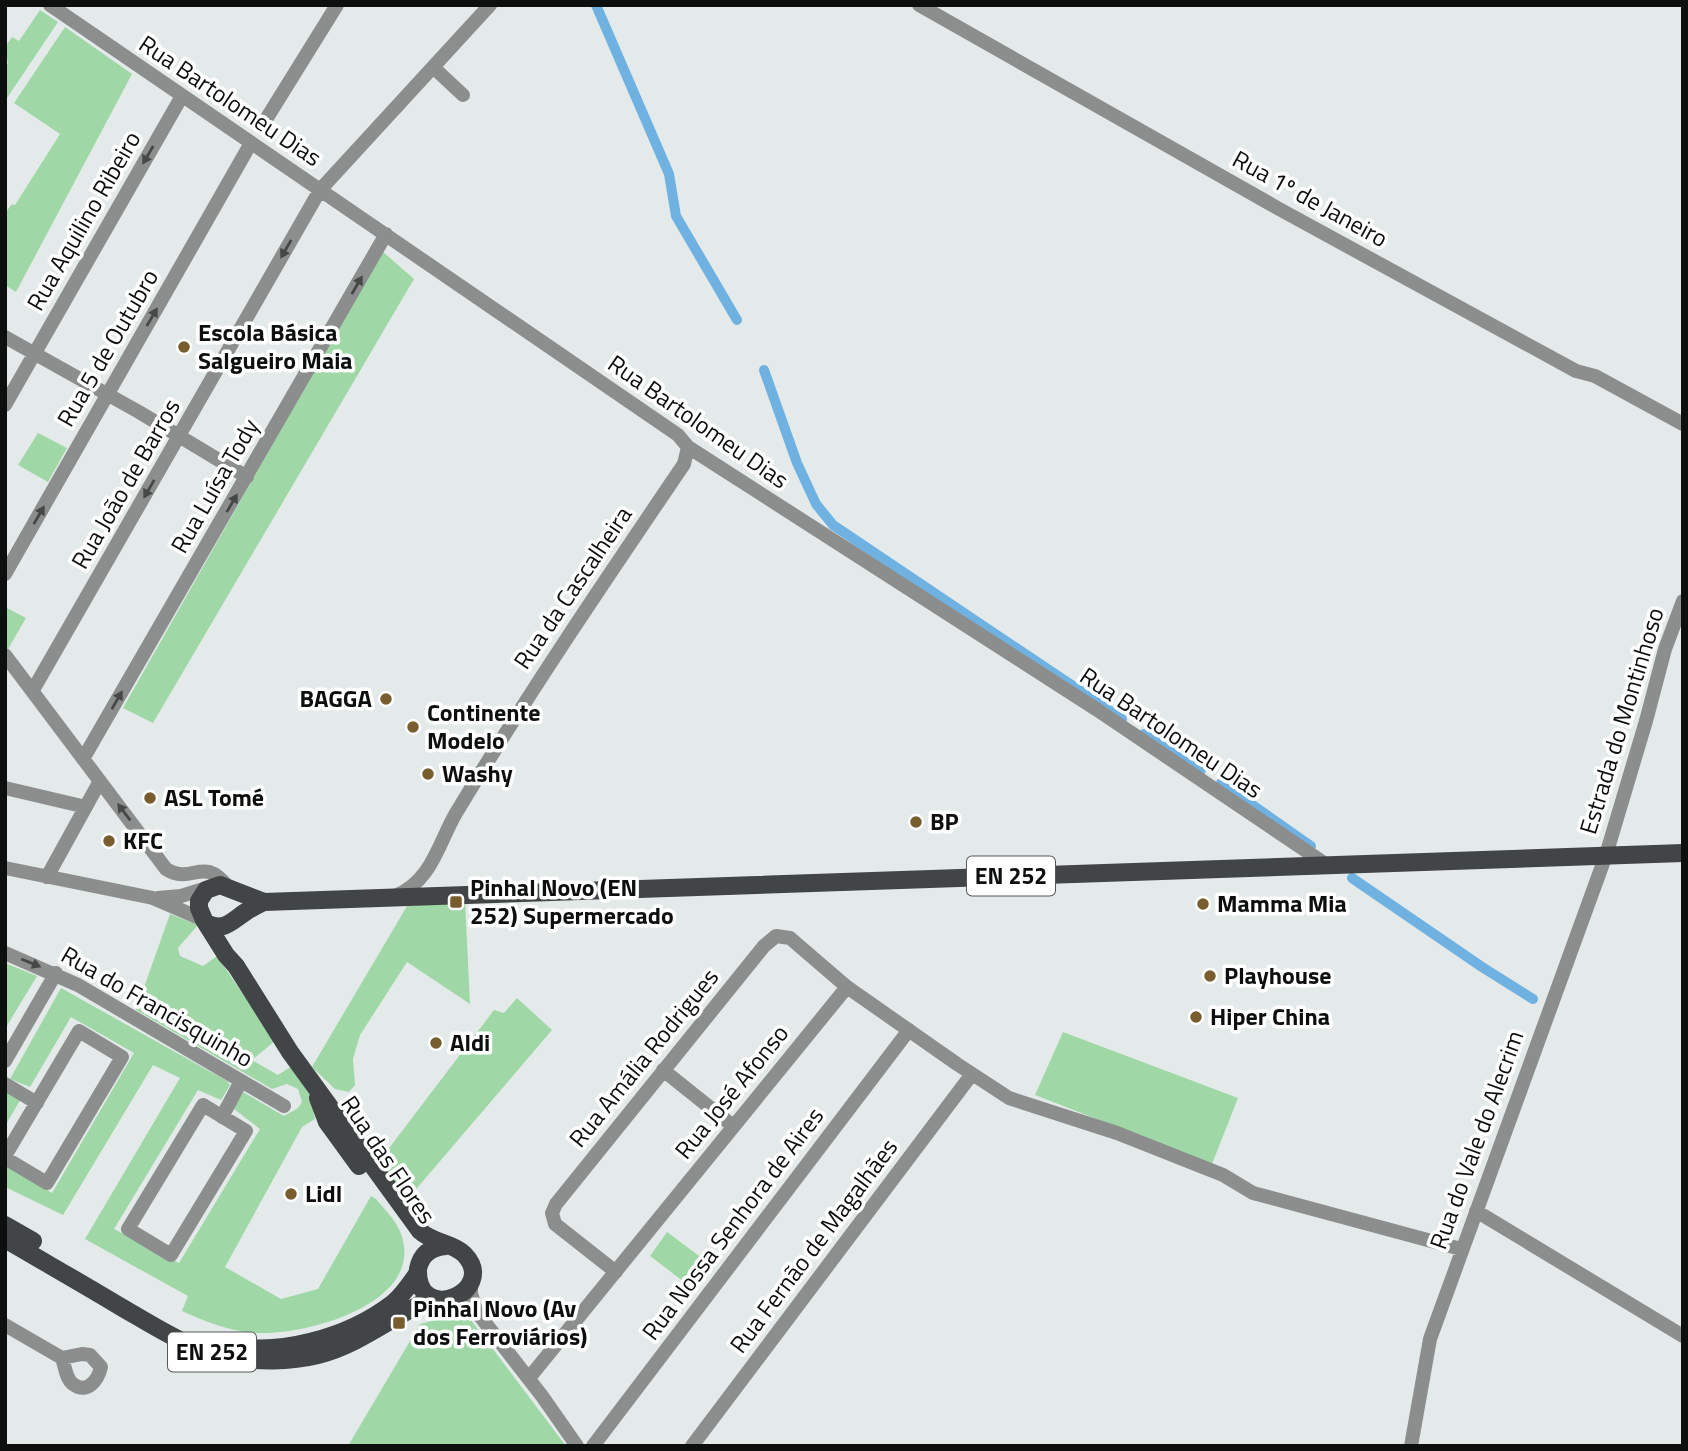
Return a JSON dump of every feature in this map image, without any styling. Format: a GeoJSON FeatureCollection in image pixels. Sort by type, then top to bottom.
{"type":"FeatureCollection","features":[{"type":"Feature","properties":{"kind":"main road","name":"EN 252"},"geometry":{"type":"LineString","coordinates":[[225,888],[264,902],[1683,853]]}},
{"type":"Feature","properties":{"kind":"main road"},"geometry":{"type":"LineString","coordinates":[[206,922],[200,914],[199,901],[206,890],[225,888],[240,899],[241,908],[232,931],[236,966]]}},
{"type":"Feature","properties":{"kind":"main road","name":"EN 252"},"geometry":{"type":"LineString","coordinates":[[206,922],[222,927],[264,902]]}},
{"type":"Feature","properties":{"kind":"main road","name":"Rua das Flores"},"geometry":{"type":"LineString","coordinates":[[206,922],[290,1052],[420,1231],[432,1240],[446,1245]]}},
{"type":"Feature","properties":{"kind":"main road","name":"Rua das Flores"},"geometry":{"type":"LineString","coordinates":[[314,1085],[327,1122],[412,1234],[418,1269]]}},
{"type":"Feature","properties":{"kind":"main road","name":"EN 252"},"geometry":{"type":"LineString","coordinates":[[5,1225],[195,1335],[228,1345],[300,1344],[337,1334],[394,1303],[432,1249],[446,1245]]}},
{"type":"Feature","properties":{"kind":"main road","name":"EN 252"},"geometry":{"type":"LineString","coordinates":[[5,1239],[191,1344],[226,1356],[268,1360],[318,1355],[363,1337],[408,1309],[464,1291],[471,1278]]}},
{"type":"Feature","properties":{"kind":"main road"},"geometry":{"type":"LineString","coordinates":[[446,1245],[466,1256],[470,1262],[471,1278]]}},
{"type":"Feature","properties":{"kind":"main road"},"geometry":{"type":"LineString","coordinates":[[418,1269],[422,1288],[442,1298]]}},
{"type":"Feature","properties":{"kind":"street","name":"Rua Bartolomeu Dias"},"geometry":{"type":"LineString","coordinates":[[50,5],[677,435],[688,447],[1096,709],[1327,865]]}},
{"type":"Feature","properties":{"kind":"street"},"geometry":{"type":"LineString","coordinates":[[265,121],[337,5]]}},
{"type":"Feature","properties":{"kind":"street","name":"Rua João de Barros"},"geometry":{"type":"LineString","coordinates":[[33,690],[320,190],[490,5]]}},
{"type":"Feature","properties":{"kind":"street","name":"Rua 1º de Janeiro"},"geometry":{"type":"LineString","coordinates":[[919,5],[1306,224],[1576,372],[1595,376],[1683,424]]}},
{"type":"Feature","properties":{"kind":"street"},"geometry":{"type":"LineString","coordinates":[[433,67],[463,94]]}},
{"type":"Feature","properties":{"kind":"street","name":"Rua Aquilino Ribeiro"},"geometry":{"type":"LineString","coordinates":[[5,405],[182,96]]}},
{"type":"Feature","properties":{"kind":"street","name":"Rua 5 de Outubro"},"geometry":{"type":"LineString","coordinates":[[5,574],[251,143]]}},
{"type":"Feature","properties":{"kind":"street","name":"Rua Luísa Tody"},"geometry":{"type":"LineString","coordinates":[[83,759],[386,234]]}},
{"type":"Feature","properties":{"kind":"street"},"geometry":{"type":"LineString","coordinates":[[5,337],[108,394],[247,477]]}},
{"type":"Feature","properties":{"kind":"street","name":"Rua da Cascalheira"},"geometry":{"type":"LineString","coordinates":[[393,897],[414,887],[431,864],[450,823],[515,715],[684,464],[688,447]]}},
{"type":"Feature","properties":{"kind":"street","name":"Estrada do Montinhoso"},"geometry":{"type":"LineString","coordinates":[[1605,855],[1665,649],[1683,601]]}},
{"type":"Feature","properties":{"kind":"street"},"geometry":{"type":"LineString","coordinates":[[5,655],[166,869],[182,874],[209,871],[218,874],[225,888],[181,897],[153,898]]}},
{"type":"Feature","properties":{"kind":"street"},"geometry":{"type":"LineString","coordinates":[[47,877],[100,781]]}},
{"type":"Feature","properties":{"kind":"street"},"geometry":{"type":"LineString","coordinates":[[5,788],[86,807]]}},
{"type":"Feature","properties":{"kind":"street","name":"Rua do Vale do Alecrim"},"geometry":{"type":"LineString","coordinates":[[1411,1446],[1430,1339],[1605,855]]}},
{"type":"Feature","properties":{"kind":"street"},"geometry":{"type":"LineString","coordinates":[[431,864],[429,874],[432,886],[445,895]]}},
{"type":"Feature","properties":{"kind":"street"},"geometry":{"type":"LineString","coordinates":[[5,868],[153,898],[206,922]]}},
{"type":"Feature","properties":{"kind":"street","name":"Rua Amália Rodrigues"},"geometry":{"type":"LineString","coordinates":[[616,1272],[555,1223],[552,1213],[556,1204],[663,1070],[764,946],[776,936],[790,938],[847,987]]}},
{"type":"Feature","properties":{"kind":"street","name":"Rua do Francisquinho"},"geometry":{"type":"LineString","coordinates":[[5,953],[56,973],[284,1106]]}},
{"type":"Feature","properties":{"kind":"street"},"geometry":{"type":"LineString","coordinates":[[5,1061],[56,973]]}},
{"type":"Feature","properties":{"kind":"street"},"geometry":{"type":"LineString","coordinates":[[847,987],[1009,1098],[1117,1133],[1223,1175],[1253,1193],[1461,1249]]}},
{"type":"Feature","properties":{"kind":"street","name":"Rua José Afonso"},"geometry":{"type":"LineString","coordinates":[[529,1378],[847,987]]}},
{"type":"Feature","properties":{"kind":"street","name":"Rua Nossa Senhora de Aires"},"geometry":{"type":"LineString","coordinates":[[593,1446],[909,1030]]}},
{"type":"Feature","properties":{"kind":"street"},"geometry":{"type":"LineString","coordinates":[[79,1031],[122,1057],[47,1183],[5,1157],[79,1031]]}},
{"type":"Feature","properties":{"kind":"street"},"geometry":{"type":"LineString","coordinates":[[663,1070],[733,1126]]}},
{"type":"Feature","properties":{"kind":"street","name":"Rua Fernão de Magalhães"},"geometry":{"type":"LineString","coordinates":[[692,1446],[972,1074]]}},
{"type":"Feature","properties":{"kind":"street"},"geometry":{"type":"LineString","coordinates":[[222,1116],[241,1081]]}},
{"type":"Feature","properties":{"kind":"street"},"geometry":{"type":"LineString","coordinates":[[5,1084],[37,1103]]}},
{"type":"Feature","properties":{"kind":"street"},"geometry":{"type":"LineString","coordinates":[[203,1105],[222,1116],[246,1131],[171,1255],[128,1229],[203,1105]]}},
{"type":"Feature","properties":{"kind":"street"},"geometry":{"type":"LineString","coordinates":[[1476,1211],[1683,1336]]}},
{"type":"Feature","properties":{"kind":"street"},"geometry":{"type":"LineString","coordinates":[[471,1278],[471,1293],[476,1311],[529,1378],[577,1446]]}},
{"type":"Feature","properties":{"kind":"street"},"geometry":{"type":"LineString","coordinates":[[442,1298],[476,1311]]}},
{"type":"Feature","properties":{"kind":"street"},"geometry":{"type":"LineString","coordinates":[[5,1325],[62,1358]]}},
{"type":"Feature","properties":{"kind":"green space"},"geometry":{"type":"Polygon","coordinates":[[[40,10],[58,22],[7,98],[5,67],[8,63],[5,47],[12,37],[19,41],[40,10]]]}},
{"type":"Feature","properties":{"kind":"green space"},"geometry":{"type":"Polygon","coordinates":[[[65,27],[132,74],[16,292],[5,285],[5,213],[12,204],[15,205],[60,134],[14,103],[65,27]]]}},
{"type":"Feature","properties":{"kind":"green space"},"geometry":{"type":"Polygon","coordinates":[[[382,251],[414,279],[153,723],[123,708],[382,251]]]}},
{"type":"Feature","properties":{"kind":"green space"},"geometry":{"type":"Polygon","coordinates":[[[38,433],[67,448],[48,482],[18,465],[38,433]]]}},
{"type":"Feature","properties":{"kind":"green space"},"geometry":{"type":"Polygon","coordinates":[[[5,607],[26,618],[8,649],[5,645],[5,607]]]}},
{"type":"Feature","properties":{"kind":"green space"},"geometry":{"type":"Polygon","coordinates":[[[465,900],[470,1004],[407,962],[360,1035],[353,1059],[355,1085],[349,1092],[335,1089],[312,1067],[407,906],[465,900]]]}},
{"type":"Feature","properties":{"kind":"green space"},"geometry":{"type":"Polygon","coordinates":[[[170,914],[198,925],[178,948],[180,956],[203,966],[217,956],[275,1041],[252,1060],[278,1075],[292,1066],[309,1092],[315,1119],[302,1127],[225,1267],[281,1299],[318,1289],[371,1196],[386,1211],[401,1234],[404,1258],[396,1279],[380,1296],[332,1321],[305,1328],[259,1333],[210,1323],[182,1311],[188,1296],[85,1239],[180,1078],[153,1065],[63,1215],[5,1187],[5,1164],[52,1193],[134,1053],[71,1017],[30,1087],[10,1079],[61,988],[230,1085],[221,1100],[198,1090],[114,1229],[179,1263],[260,1129],[234,1109],[243,1092],[284,1116],[298,1108],[302,1102],[298,1089],[287,1084],[272,1089],[136,1010],[170,914]]]}},
{"type":"Feature","properties":{"kind":"green space"},"geometry":{"type":"Polygon","coordinates":[[[5,963],[37,976],[5,1029],[5,963]]]}},
{"type":"Feature","properties":{"kind":"green space"},"geometry":{"type":"Polygon","coordinates":[[[517,998],[552,1030],[406,1201],[380,1160],[494,1010],[504,1013],[517,998]]]}},
{"type":"Feature","properties":{"kind":"green space"},"geometry":{"type":"Polygon","coordinates":[[[1063,1032],[1238,1098],[1212,1164],[1035,1095],[1063,1032]]]}},
{"type":"Feature","properties":{"kind":"green space"},"geometry":{"type":"Polygon","coordinates":[[[5,1089],[22,1097],[5,1126],[5,1089]]]}},
{"type":"Feature","properties":{"kind":"green space"},"geometry":{"type":"Polygon","coordinates":[[[667,1232],[714,1267],[696,1291],[650,1256],[667,1232]]]}},
{"type":"Feature","properties":{"kind":"green space"},"geometry":{"type":"Polygon","coordinates":[[[439,1319],[471,1320],[566,1446],[348,1446],[420,1324],[439,1319]]]}},
{"type":"Feature","properties":{"kind":"waterway"},"geometry":{"type":"LineString","coordinates":[[596,5],[669,174],[676,216],[737,320]]}},
{"type":"Feature","properties":{"kind":"waterway"},"geometry":{"type":"LineString","coordinates":[[764,370],[797,463],[816,504],[833,525],[1122,719]]}},
{"type":"Feature","properties":{"kind":"waterway"},"geometry":{"type":"LineString","coordinates":[[1144,734],[1201,770]]}},
{"type":"Feature","properties":{"kind":"waterway"},"geometry":{"type":"LineString","coordinates":[[1221,783],[1311,846]]}},
{"type":"Feature","properties":{"kind":"waterway"},"geometry":{"type":"LineString","coordinates":[[1352,878],[1533,999]]}},
{"type":"Feature","properties":{"kind":"place","name":"Escola Básica Salgueiro Maia"},"geometry":{"type":"Point","coordinates":[184,347]}},
{"type":"Feature","properties":{"kind":"place","name":"BAGGA"},"geometry":{"type":"Point","coordinates":[386,699]}},
{"type":"Feature","properties":{"kind":"place","name":"Continente Modelo"},"geometry":{"type":"Point","coordinates":[413,727]}},
{"type":"Feature","properties":{"kind":"place","name":"Washy"},"geometry":{"type":"Point","coordinates":[428,774]}},
{"type":"Feature","properties":{"kind":"place","name":"ASL Tomé"},"geometry":{"type":"Point","coordinates":[150,798]}},
{"type":"Feature","properties":{"kind":"place","name":"BP"},"geometry":{"type":"Point","coordinates":[916,822]}},
{"type":"Feature","properties":{"kind":"place","name":"KFC"},"geometry":{"type":"Point","coordinates":[109,841]}},
{"type":"Feature","properties":{"kind":"place","name":"Pinhal Novo (EN 252) Supermercado"},"geometry":{"type":"Point","coordinates":[456,902]}},
{"type":"Feature","properties":{"kind":"place","name":"Mamma Mia"},"geometry":{"type":"Point","coordinates":[1203,904]}},
{"type":"Feature","properties":{"kind":"place","name":"Playhouse"},"geometry":{"type":"Point","coordinates":[1210,976]}},
{"type":"Feature","properties":{"kind":"place","name":"Hiper China"},"geometry":{"type":"Point","coordinates":[1196,1017]}},
{"type":"Feature","properties":{"kind":"place","name":"Aldi"},"geometry":{"type":"Point","coordinates":[436,1043]}},
{"type":"Feature","properties":{"kind":"place","name":"Lidl"},"geometry":{"type":"Point","coordinates":[291,1194]}},
{"type":"Feature","properties":{"kind":"place","name":"Pinhal Novo (Av dos Ferroviários)"},"geometry":{"type":"Point","coordinates":[399,1323]}}]}
